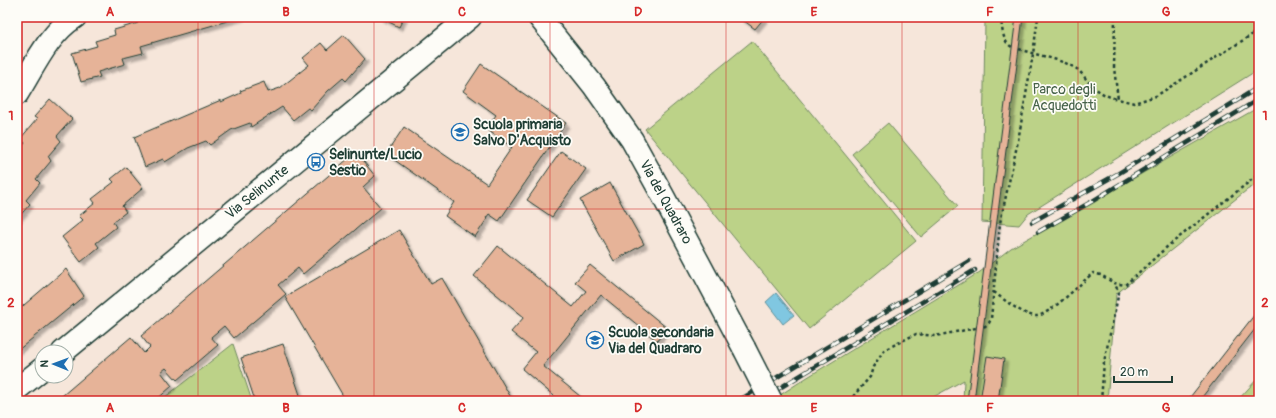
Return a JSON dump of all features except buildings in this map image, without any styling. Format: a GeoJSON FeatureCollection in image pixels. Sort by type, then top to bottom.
{"type":"FeatureCollection","features":[{"type":"Feature","properties":{"kind":"street"},"geometry":{"type":"LineString","coordinates":[[17,94],[52,37],[60,28],[75,17]]}},
{"type":"Feature","properties":{"kind":"street","name":"Via Selinunte"},"geometry":{"type":"LineString","coordinates":[[72,344],[470,17]]}},
{"type":"Feature","properties":{"kind":"street","name":"Via del Quadraro"},"geometry":{"type":"LineString","coordinates":[[539,17],[590,80],[624,128],[663,196],[771,401]]}},
{"type":"Feature","properties":{"kind":"street"},"geometry":{"type":"LineString","coordinates":[[17,390],[34,376]]}},
{"type":"Feature","properties":{"kind":"path"},"geometry":{"type":"LineString","coordinates":[[1001,17],[1004,37],[1008,45],[1012,47]]}},
{"type":"Feature","properties":{"kind":"path"},"geometry":{"type":"LineString","coordinates":[[984,327],[991,319],[1000,223],[1018,141],[1038,17]]}},
{"type":"Feature","properties":{"kind":"path"},"geometry":{"type":"LineString","coordinates":[[1115,17],[1114,68],[1118,99]]}},
{"type":"Feature","properties":{"kind":"path"},"geometry":{"type":"LineString","coordinates":[[1019,49],[1033,54],[1054,58],[1078,70],[1094,87],[1106,96],[1134,103],[1156,96],[1259,30]]}},
{"type":"Feature","properties":{"kind":"path"},"geometry":{"type":"LineString","coordinates":[[994,292],[1008,303],[1037,316],[1053,308],[1093,274],[1101,275],[1114,283],[1125,285],[1168,246],[1259,174]]}},
{"type":"Feature","properties":{"kind":"path"},"geometry":{"type":"LineString","coordinates":[[1101,401],[1104,362],[1119,292],[1114,283]]}},
{"type":"Feature","properties":{"kind":"path"},"geometry":{"type":"LineString","coordinates":[[849,401],[870,377],[873,367],[884,350],[916,334],[935,336],[976,328]]}},
{"type":"Feature","properties":{"kind":"green space","name":"Parco degli Acquedotti"},"geometry":{"type":"Polygon","coordinates":[[[969,17],[1259,17],[1259,69],[1028,214],[1019,225],[982,222],[985,20],[969,17]]]}},
{"type":"Feature","properties":{"kind":"green space"},"geometry":{"type":"Polygon","coordinates":[[[752,41],[916,241],[809,329],[645,129],[752,41]]]}},
{"type":"Feature","properties":{"kind":"green space"},"geometry":{"type":"Polygon","coordinates":[[[1259,107],[1259,183],[1247,190],[1116,294],[1107,401],[963,401],[964,380],[926,401],[771,401],[980,272],[1011,248],[1259,107]]]}},
{"type":"Feature","properties":{"kind":"green space"},"geometry":{"type":"Polygon","coordinates":[[[888,123],[958,206],[921,237],[852,154],[888,123]]]}},
{"type":"Feature","properties":{"kind":"green space"},"geometry":{"type":"Polygon","coordinates":[[[233,344],[252,401],[160,401],[233,344]]]}},
{"type":"Feature","properties":{"kind":"green space"},"geometry":{"type":"Polygon","coordinates":[[[1259,377],[1259,401],[1237,401],[1259,377]]]}},
{"type":"Feature","properties":{"kind":"water"},"geometry":{"type":"Polygon","coordinates":[[[776,293],[794,315],[783,324],[766,302],[776,293]]]}},
{"type":"Feature","properties":{"kind":"railway"},"geometry":{"type":"LineString","coordinates":[[1032,222],[1119,173],[1259,87]]}},
{"type":"Feature","properties":{"kind":"railway"},"geometry":{"type":"LineString","coordinates":[[1038,232],[1091,202],[1259,99]]}},
{"type":"Feature","properties":{"kind":"railway"},"geometry":{"type":"LineString","coordinates":[[738,401],[969,261]]}},
{"type":"Feature","properties":{"kind":"railway"},"geometry":{"type":"LineString","coordinates":[[758,401],[975,270]]}},
{"type":"Feature","properties":{"kind":"place","name":"Scuola primaria Salvo D'Acquisto"},"geometry":{"type":"Point","coordinates":[460,132]}},
{"type":"Feature","properties":{"kind":"place","name":"Selinunte/Lucio Sestio"},"geometry":{"type":"Point","coordinates":[316,162]}},
{"type":"Feature","properties":{"kind":"place","name":"Scuola secondaria Via del Quadraro"},"geometry":{"type":"Point","coordinates":[595,340]}}]}
